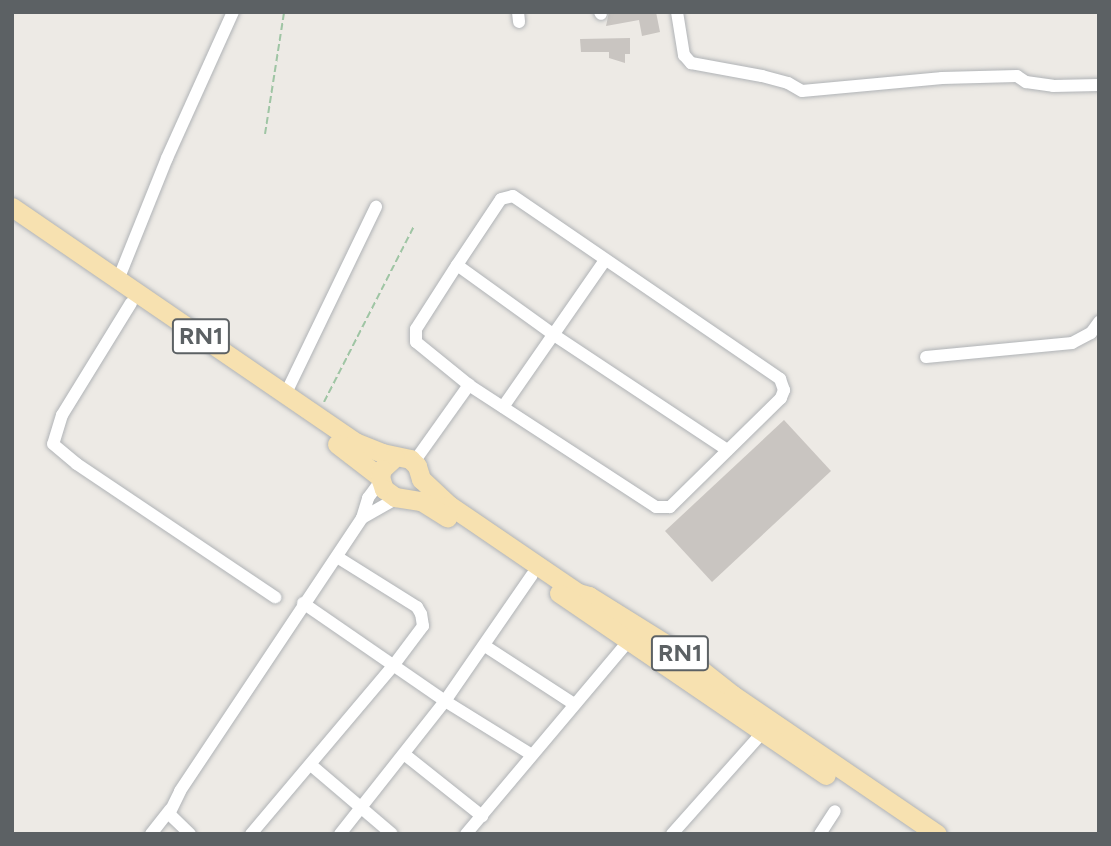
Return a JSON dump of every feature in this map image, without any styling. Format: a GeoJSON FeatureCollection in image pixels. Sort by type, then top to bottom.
{"type":"FeatureCollection","features":[{"type":"Feature","properties":{"kind":"main road","name":"RN1"},"geometry":{"type":"LineString","coordinates":[[12,207],[355,442],[410,466],[449,505],[578,593],[592,598],[634,634],[763,732],[914,834]]}},
{"type":"Feature","properties":{"kind":"main road","name":"RN1"},"geometry":{"type":"LineString","coordinates":[[12,222],[354,455],[381,479],[387,492],[432,508],[532,575],[634,634],[687,657],[725,689],[937,834]]}},
{"type":"Feature","properties":{"kind":"main road"},"geometry":{"type":"LineString","coordinates":[[381,479],[384,465],[410,466],[418,488],[403,497]]}},
{"type":"Feature","properties":{"kind":"street"},"geometry":{"type":"LineString","coordinates":[[118,280],[167,158],[233,12]]}},
{"type":"Feature","properties":{"kind":"street"},"geometry":{"type":"LineString","coordinates":[[677,12],[684,55],[691,63],[762,76],[788,83],[802,91],[942,78],[1017,76],[1026,82],[1053,86],[1099,85]]}},
{"type":"Feature","properties":{"kind":"street"},"geometry":{"type":"LineString","coordinates":[[510,195],[780,379],[784,390],[781,398],[675,504],[662,508],[469,386],[419,347],[414,338],[416,329],[457,265],[501,199],[510,195]]}},
{"type":"Feature","properties":{"kind":"street"},"geometry":{"type":"LineString","coordinates":[[286,393],[376,207]]}},
{"type":"Feature","properties":{"kind":"street"},"geometry":{"type":"LineString","coordinates":[[503,407],[605,260]]}},
{"type":"Feature","properties":{"kind":"street"},"geometry":{"type":"LineString","coordinates":[[457,265],[554,335],[727,450]]}},
{"type":"Feature","properties":{"kind":"street"},"geometry":{"type":"LineString","coordinates":[[131,303],[62,415],[53,444],[77,464],[275,597]]}},
{"type":"Feature","properties":{"kind":"street"},"geometry":{"type":"LineString","coordinates":[[926,357],[1072,343],[1091,333],[1099,322]]}},
{"type":"Feature","properties":{"kind":"street"},"geometry":{"type":"LineString","coordinates":[[410,466],[469,386]]}},
{"type":"Feature","properties":{"kind":"street"},"geometry":{"type":"LineString","coordinates":[[151,834],[170,810],[303,603],[337,557],[362,518],[368,498],[381,479]]}},
{"type":"Feature","properties":{"kind":"street"},"geometry":{"type":"LineString","coordinates":[[362,518],[403,497]]}},
{"type":"Feature","properties":{"kind":"street"},"geometry":{"type":"LineString","coordinates":[[251,834],[393,666],[423,626],[417,607],[337,557]]}},
{"type":"Feature","properties":{"kind":"street"},"geometry":{"type":"LineString","coordinates":[[340,834],[445,702],[532,575]]}},
{"type":"Feature","properties":{"kind":"street"},"geometry":{"type":"LineString","coordinates":[[303,603],[445,702],[532,755]]}},
{"type":"Feature","properties":{"kind":"street"},"geometry":{"type":"LineString","coordinates":[[466,834],[634,634]]}},
{"type":"Feature","properties":{"kind":"street"},"geometry":{"type":"LineString","coordinates":[[485,646],[574,705]]}},
{"type":"Feature","properties":{"kind":"street"},"geometry":{"type":"LineString","coordinates":[[672,834],[763,732]]}},
{"type":"Feature","properties":{"kind":"street"},"geometry":{"type":"LineString","coordinates":[[404,754],[482,816]]}},
{"type":"Feature","properties":{"kind":"street"},"geometry":{"type":"LineString","coordinates":[[311,765],[392,834]]}},
{"type":"Feature","properties":{"kind":"street"},"geometry":{"type":"LineString","coordinates":[[170,810],[173,820],[190,834]]}},
{"type":"Feature","properties":{"kind":"street"},"geometry":{"type":"LineString","coordinates":[[822,833],[835,811]]}},
{"type":"Feature","properties":{"kind":"path"},"geometry":{"type":"LineString","coordinates":[[265,134],[284,12]]}},
{"type":"Feature","properties":{"kind":"path"},"geometry":{"type":"LineString","coordinates":[[317,416],[414,226]]}},
{"type":"Feature","properties":{"kind":"building"},"geometry":{"type":"Polygon","coordinates":[[[609,12],[656,12],[660,32],[642,36],[639,20],[606,26],[609,12]]]}},
{"type":"Feature","properties":{"kind":"building"},"geometry":{"type":"Polygon","coordinates":[[[630,38],[630,54],[625,54],[625,63],[609,58],[609,52],[581,52],[580,39],[630,38]]]}},
{"type":"Feature","properties":{"kind":"building"},"geometry":{"type":"Polygon","coordinates":[[[784,420],[831,471],[712,582],[665,531],[784,420]]]}}]}
